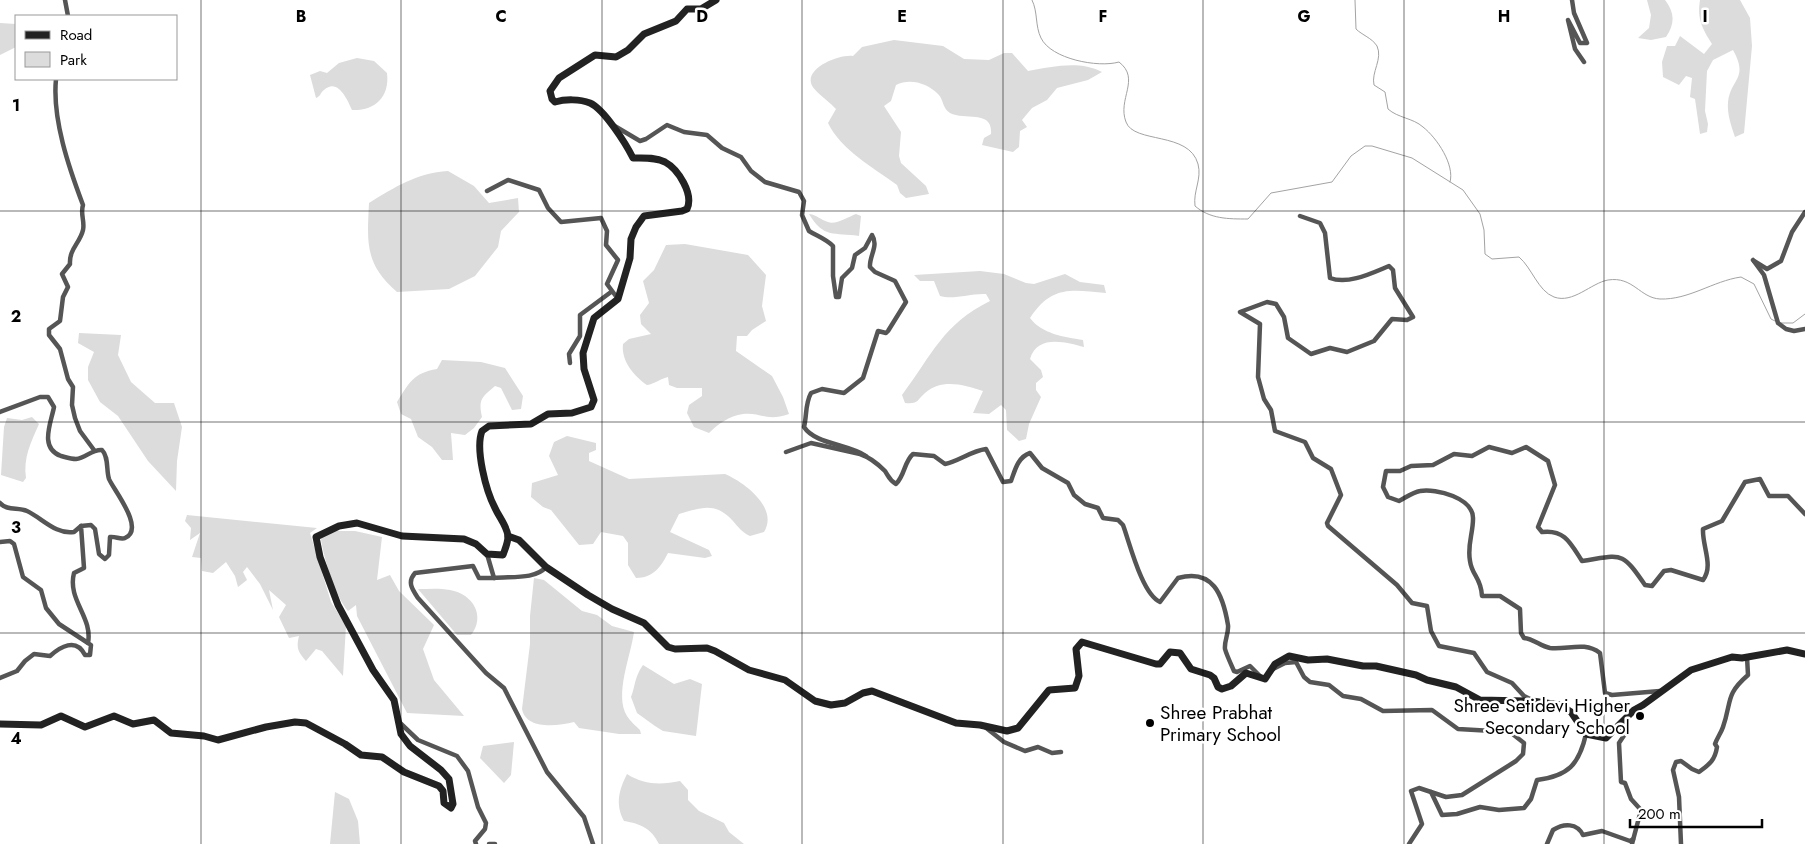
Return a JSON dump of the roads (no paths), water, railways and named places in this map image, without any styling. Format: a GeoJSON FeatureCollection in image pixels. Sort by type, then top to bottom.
{"type":"FeatureCollection","features":[{"type":"Feature","properties":{"kind":"main road"},"geometry":{"type":"LineString","coordinates":[[0,724],[41,726],[61,716],[85,727],[114,716],[133,724],[154,720],[171,733],[222,740],[238,733],[266,727],[295,722],[306,723],[361,755],[382,757],[404,772],[439,786],[443,791],[444,803],[451,808],[454,804],[449,779],[441,770],[410,746],[401,734],[394,700],[373,670],[338,605],[320,557],[316,537],[340,526],[357,523],[402,536],[464,539],[476,544],[487,554],[503,555],[508,536],[506,528],[494,506],[485,480],[479,444],[482,431],[489,426],[531,424],[548,414],[572,413],[591,407],[594,400],[584,369],[583,353],[594,318],[618,299],[630,258],[631,239],[644,216],[682,211],[688,209],[690,204],[686,188],[676,172],[665,162],[650,158],[633,158],[622,136],[590,103],[565,99],[555,102],[550,91],[559,78],[595,54],[616,56],[628,50],[644,34],[676,21],[687,9],[701,9],[716,0]]}},
{"type":"Feature","properties":{"kind":"main road"},"geometry":{"type":"LineString","coordinates":[[508,536],[519,540],[546,567],[612,609],[644,624],[668,647],[675,650],[707,648],[749,670],[785,680],[815,701],[836,706],[872,690],[949,721],[1013,731],[1018,728],[1049,690],[1075,688],[1079,676],[1076,649],[1082,642],[1156,664],[1160,664],[1170,652],[1180,652],[1191,668],[1210,675],[1214,678],[1218,687],[1222,689],[1231,686],[1246,673],[1265,679],[1275,664],[1289,656],[1308,660],[1327,659],[1416,675],[1435,683],[1456,687],[1480,700],[1532,701],[1568,709],[1586,734],[1606,738],[1634,710],[1664,691],[1691,670],[1732,657],[1747,657],[1787,650],[1805,654]]}},
{"type":"Feature","properties":{"kind":"street"},"geometry":{"type":"LineString","coordinates":[[65,0],[68,15]]}},
{"type":"Feature","properties":{"kind":"street"},"geometry":{"type":"LineString","coordinates":[[1572,0],[1574,13],[1586,43],[1580,43],[1572,23],[1568,20],[1575,49],[1584,62]]}},
{"type":"Feature","properties":{"kind":"street"},"geometry":{"type":"LineString","coordinates":[[56,80],[55,94],[69,167],[84,205],[81,212],[83,230],[69,256],[70,264],[62,274],[68,287],[63,297],[60,321],[49,329],[48,335],[60,349],[68,379],[73,387],[72,405],[75,418],[80,431],[94,450]]}},
{"type":"Feature","properties":{"kind":"street"},"geometry":{"type":"LineString","coordinates":[[610,123],[640,141],[646,140],[667,125],[684,132],[707,135],[722,148],[741,157],[751,171],[765,182],[799,192],[804,201],[802,214],[809,231],[823,237],[832,246],[836,297],[839,297],[842,278],[852,268],[855,255],[865,248],[872,235],[874,249],[870,260],[870,267],[875,272],[895,281],[906,302],[888,331],[886,333],[878,331],[863,378],[844,393],[822,388],[811,393],[806,404],[807,415],[804,427],[809,434],[854,448],[885,471],[890,481],[896,484],[902,478],[908,459],[914,454],[934,456],[945,464],[960,460],[975,451],[986,450],[1004,482],[1011,481],[1018,464],[1025,455],[1030,453],[1042,468],[1068,483],[1074,495],[1085,504],[1098,508],[1103,518],[1118,520],[1123,525],[1144,583],[1154,600],[1160,602],[1178,578],[1195,575],[1210,580],[1218,591],[1228,627],[1225,647],[1234,671],[1237,672],[1250,666],[1262,679]]}},
{"type":"Feature","properties":{"kind":"street"},"geometry":{"type":"LineString","coordinates":[[487,191],[508,180],[539,190],[548,208],[561,222],[601,218],[607,231],[606,245],[618,260],[607,284],[611,292],[618,299]]}},
{"type":"Feature","properties":{"kind":"street"},"geometry":{"type":"LineString","coordinates":[[1805,212],[1792,232],[1781,261],[1767,269],[1753,260],[1764,275],[1778,323],[1794,331],[1805,329]]}},
{"type":"Feature","properties":{"kind":"street"},"geometry":{"type":"LineString","coordinates":[[1300,216],[1320,223],[1325,233],[1330,278],[1336,281],[1364,276],[1389,266],[1393,270],[1395,288],[1413,317],[1407,320],[1392,319],[1374,342],[1347,352],[1330,348],[1311,354],[1288,338],[1284,317],[1276,304],[1267,302],[1240,312],[1260,324],[1258,377],[1264,399],[1271,410],[1274,431],[1305,442],[1313,458],[1331,469],[1341,495],[1327,524],[1328,526],[1397,586],[1412,603],[1427,606],[1431,631],[1439,646],[1474,653],[1487,672],[1512,683],[1524,696],[1532,701]]}},
{"type":"Feature","properties":{"kind":"street"},"geometry":{"type":"LineString","coordinates":[[570,363],[569,354],[580,336],[580,315],[611,292]]}},
{"type":"Feature","properties":{"kind":"street"},"geometry":{"type":"LineString","coordinates":[[0,412],[40,396],[48,396],[54,407],[48,440],[49,446],[56,454],[77,459],[94,450],[102,450],[105,454],[108,478],[127,507],[130,531],[127,537],[122,539],[110,537],[109,555],[105,559],[98,554],[95,529],[91,525],[81,526],[74,532],[59,531],[27,511],[9,508],[0,503]]}},
{"type":"Feature","properties":{"kind":"street"},"geometry":{"type":"LineString","coordinates":[[786,452],[811,443],[866,456]]}},
{"type":"Feature","properties":{"kind":"street"},"geometry":{"type":"LineString","coordinates":[[1664,691],[1612,695],[1605,693],[1600,653],[1593,648],[1584,646],[1549,648],[1541,645],[1538,641],[1524,638],[1521,633],[1520,608],[1500,596],[1482,596],[1481,582],[1471,569],[1468,544],[1474,518],[1471,510],[1464,503],[1443,493],[1419,491],[1399,501],[1388,497],[1383,487],[1386,471],[1400,470],[1412,466],[1433,465],[1454,454],[1472,456],[1489,447],[1512,453],[1526,447],[1548,461],[1555,485],[1538,527],[1542,532],[1553,530],[1564,535],[1582,561],[1623,558],[1631,563],[1645,585],[1652,586],[1664,571],[1671,570],[1703,580],[1709,566],[1702,539],[1703,529],[1722,521],[1745,482],[1760,479],[1769,496],[1788,496],[1805,514]]}},
{"type":"Feature","properties":{"kind":"street"},"geometry":{"type":"LineString","coordinates":[[81,526],[84,568],[74,573],[72,582],[76,601],[90,631],[88,643]]}},
{"type":"Feature","properties":{"kind":"street"},"geometry":{"type":"LineString","coordinates":[[0,542],[10,540],[14,544],[23,577],[40,590],[46,608],[59,624],[88,643],[92,652],[88,656],[80,648],[66,645],[55,650],[50,656],[37,654],[31,656],[17,671],[0,678]]}},
{"type":"Feature","properties":{"kind":"street"},"geometry":{"type":"LineString","coordinates":[[487,554],[494,578]]}},
{"type":"Feature","properties":{"kind":"street"},"geometry":{"type":"LineString","coordinates":[[546,567],[542,572],[533,575],[494,578],[479,578],[472,566],[415,573],[411,577],[410,585],[418,598],[486,673],[504,688],[547,772],[584,817],[593,844]]}},
{"type":"Feature","properties":{"kind":"street"},"geometry":{"type":"LineString","coordinates":[[1681,844],[1679,797],[1673,770],[1676,762],[1681,761],[1692,770],[1699,772],[1712,762],[1716,755],[1717,747],[1714,744],[1723,728],[1729,698],[1734,688],[1748,675],[1747,657]]}},
{"type":"Feature","properties":{"kind":"street"},"geometry":{"type":"LineString","coordinates":[[1272,670],[1285,663],[1296,662],[1304,677],[1310,682],[1329,685],[1343,696],[1361,699],[1384,711],[1432,710],[1458,729],[1510,732],[1524,743],[1524,754],[1516,761],[1462,796],[1446,796],[1419,788],[1412,791],[1422,824],[1410,844]]}},
{"type":"Feature","properties":{"kind":"street"},"geometry":{"type":"LineString","coordinates":[[397,720],[418,740],[457,756],[468,771],[486,823],[485,829],[475,841],[476,844]]}},
{"type":"Feature","properties":{"kind":"street"},"geometry":{"type":"LineString","coordinates":[[1618,726],[1624,734],[1619,743],[1621,782],[1625,783],[1632,799],[1641,810],[1632,844]]}},
{"type":"Feature","properties":{"kind":"street"},"geometry":{"type":"LineString","coordinates":[[984,727],[1004,742],[1020,750],[1025,751],[1038,746],[1052,753],[1061,752]]}},
{"type":"Feature","properties":{"kind":"street"},"geometry":{"type":"LineString","coordinates":[[1431,792],[1442,815],[1458,814],[1480,807],[1499,810],[1524,808],[1531,799],[1537,780],[1561,776],[1582,754],[1586,734]]}},
{"type":"Feature","properties":{"kind":"street"},"geometry":{"type":"LineString","coordinates":[[1547,844],[1553,830],[1570,825],[1575,826],[1583,835],[1590,835],[1602,830],[1630,841],[1634,838]]}},
{"type":"Feature","properties":{"kind":"street"},"geometry":{"type":"LineString","coordinates":[[489,844],[495,844]]}},
{"type":"Feature","properties":{"kind":"waterway"},"geometry":{"type":"LineString","coordinates":[[1032,0],[1041,38],[1054,51],[1088,63],[1110,64],[1119,62],[1125,69],[1129,82],[1124,105],[1126,122],[1131,129],[1139,133],[1173,142],[1193,154],[1199,169],[1195,206],[1207,214],[1226,218],[1248,219],[1271,193],[1332,182],[1351,156],[1365,146],[1372,146],[1412,158],[1463,190],[1480,214],[1484,230],[1485,254],[1492,259],[1519,257],[1528,267],[1539,285],[1554,297],[1568,298],[1602,282],[1617,280],[1624,281],[1653,298],[1671,299],[1741,277],[1754,284],[1771,319],[1775,321]]}},
{"type":"Feature","properties":{"kind":"waterway"},"geometry":{"type":"LineString","coordinates":[[1355,0],[1356,29],[1377,46],[1379,56],[1374,75],[1374,85],[1385,92],[1388,109],[1419,124],[1434,138],[1444,152],[1450,168],[1450,182]]}},
{"type":"Feature","properties":{"kind":"waterway"},"geometry":{"type":"LineString","coordinates":[[1781,323],[1793,323],[1805,314]]}},
{"type":"Feature","properties":{"kind":"place","name":"Shree Setidevi Higher Secondary School"},"geometry":{"type":"Point","coordinates":[1640,716]}},
{"type":"Feature","properties":{"kind":"place","name":"Shree Prabhat Primary School"},"geometry":{"type":"Point","coordinates":[1150,723]}}]}
